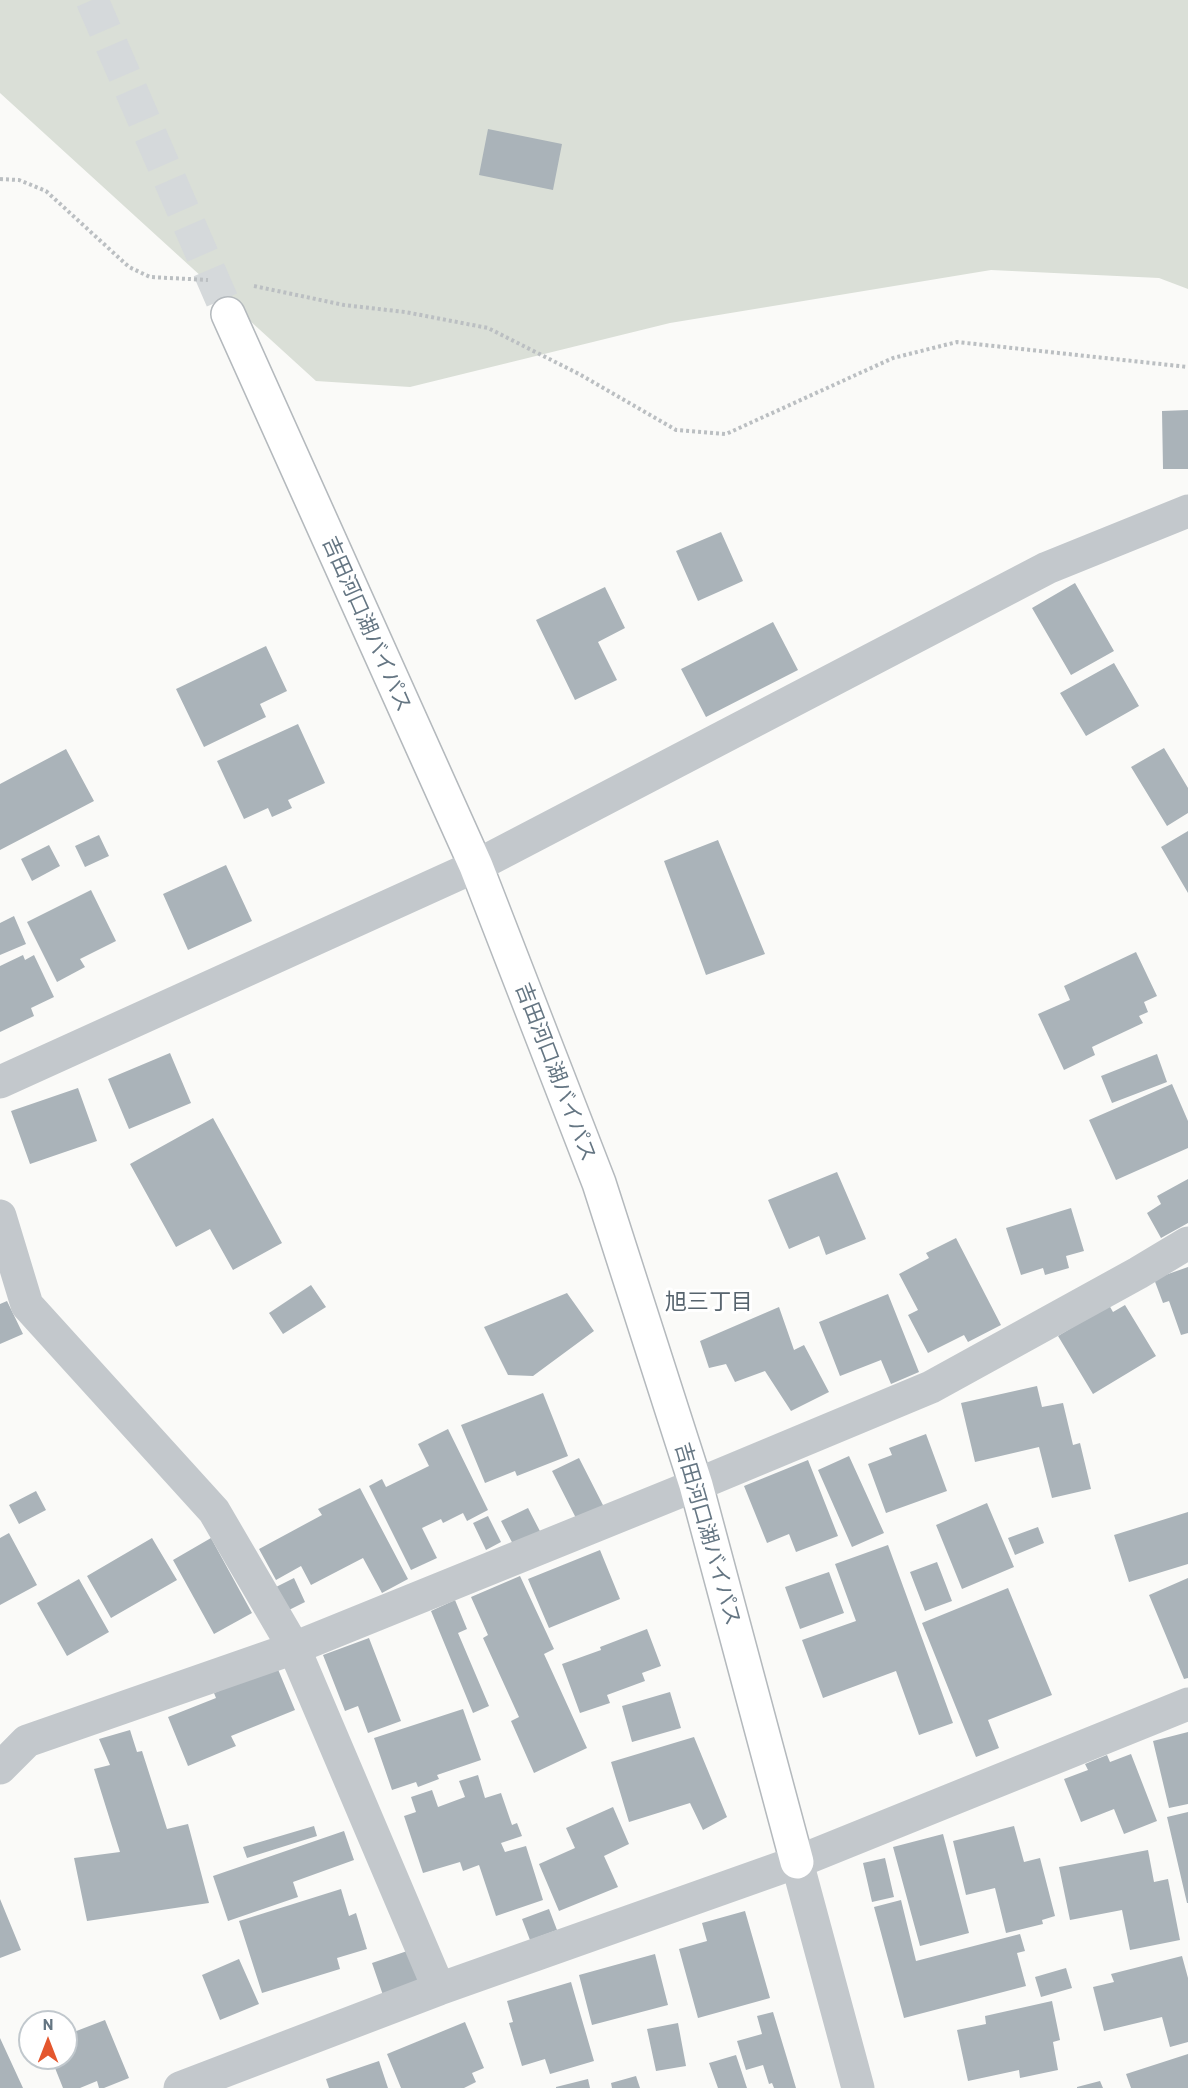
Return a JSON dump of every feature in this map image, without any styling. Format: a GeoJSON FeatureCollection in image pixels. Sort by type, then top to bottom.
{"type":"FeatureCollection","features":[{"type":"Feature","properties":{"kind":"highway","name":"吉田河口湖バイパス"},"geometry":{"type":"LineString","coordinates":[[228,314],[476,866],[599,1183],[696,1485],[797,1862]]}},
{"type":"Feature","properties":{"kind":"street"},"geometry":{"type":"LineString","coordinates":[[0,1082],[476,866],[1047,568],[1188,511]]}},
{"type":"Feature","properties":{"kind":"street"},"geometry":{"type":"LineString","coordinates":[[0,1216],[27,1305],[214,1511],[294,1648],[439,1989]]}},
{"type":"Feature","properties":{"kind":"street"},"geometry":{"type":"LineString","coordinates":[[0,1768],[27,1741],[294,1648],[931,1387],[1188,1243]]}},
{"type":"Feature","properties":{"kind":"street"},"geometry":{"type":"LineString","coordinates":[[180,2088],[439,1989],[797,1862],[1188,1704]]}},
{"type":"Feature","properties":{"kind":"street"},"geometry":{"type":"LineString","coordinates":[[797,1862],[858,2088]]}},
{"type":"Feature","properties":{"kind":"path"},"geometry":{"type":"LineString","coordinates":[[0,179],[19,180],[46,191],[129,267],[150,277],[213,281]]}},
{"type":"Feature","properties":{"kind":"path"},"geometry":{"type":"LineString","coordinates":[[245,284],[344,305],[405,312],[488,328],[579,374],[676,430],[726,434],[893,358],[957,342],[1188,367]]}},
{"type":"Feature","properties":{"kind":"shaded area"},"geometry":{"type":"Polygon","coordinates":[[[0,0],[1188,0],[1188,289],[1159,278],[991,270],[670,323],[410,387],[316,381],[0,93],[0,0]]]}},
{"type":"Feature","properties":{"kind":"building"},"geometry":{"type":"Polygon","coordinates":[[[488,129],[562,144],[553,190],[479,175],[488,129]]]}},
{"type":"Feature","properties":{"kind":"building"},"geometry":{"type":"Polygon","coordinates":[[[1188,410],[1188,469],[1163,469],[1162,411],[1188,410]]]}},
{"type":"Feature","properties":{"kind":"building"},"geometry":{"type":"Polygon","coordinates":[[[721,532],[743,581],[698,601],[676,551],[721,532]]]}},
{"type":"Feature","properties":{"kind":"building"},"geometry":{"type":"Polygon","coordinates":[[[1075,583],[1114,651],[1071,675],[1032,608],[1075,583]]]}},
{"type":"Feature","properties":{"kind":"building"},"geometry":{"type":"Polygon","coordinates":[[[605,587],[625,628],[598,642],[617,680],[575,700],[536,620],[605,587]]]}},
{"type":"Feature","properties":{"kind":"building"},"geometry":{"type":"Polygon","coordinates":[[[773,622],[798,670],[706,717],[681,669],[773,622]]]}},
{"type":"Feature","properties":{"kind":"building"},"geometry":{"type":"Polygon","coordinates":[[[266,646],[287,691],[260,704],[266,717],[204,747],[176,689],[266,646]]]}},
{"type":"Feature","properties":{"kind":"building"},"geometry":{"type":"Polygon","coordinates":[[[1114,663],[1139,706],[1086,736],[1060,693],[1114,663]]]}},
{"type":"Feature","properties":{"kind":"building"},"geometry":{"type":"Polygon","coordinates":[[[298,724],[325,783],[288,800],[292,808],[272,817],[268,808],[244,819],[217,761],[298,724]]]}},
{"type":"Feature","properties":{"kind":"building"},"geometry":{"type":"Polygon","coordinates":[[[1164,748],[1188,788],[1188,813],[1167,826],[1131,767],[1164,748]]]}},
{"type":"Feature","properties":{"kind":"building"},"geometry":{"type":"Polygon","coordinates":[[[66,749],[94,801],[0,850],[0,784],[66,749]]]}},
{"type":"Feature","properties":{"kind":"building"},"geometry":{"type":"Polygon","coordinates":[[[1188,831],[1188,893],[1161,847],[1188,831]]]}},
{"type":"Feature","properties":{"kind":"building"},"geometry":{"type":"Polygon","coordinates":[[[99,835],[109,856],[85,867],[75,846],[99,835]]]}},
{"type":"Feature","properties":{"kind":"building"},"geometry":{"type":"Polygon","coordinates":[[[718,840],[765,954],[706,975],[664,861],[718,840]]]}},
{"type":"Feature","properties":{"kind":"building"},"geometry":{"type":"Polygon","coordinates":[[[49,845],[60,866],[32,881],[21,859],[49,845]]]}},
{"type":"Feature","properties":{"kind":"building"},"geometry":{"type":"Polygon","coordinates":[[[226,865],[252,921],[188,950],[163,894],[226,865]]]}},
{"type":"Feature","properties":{"kind":"building"},"geometry":{"type":"Polygon","coordinates":[[[91,890],[116,941],[80,959],[85,967],[57,982],[27,922],[91,890]]]}},
{"type":"Feature","properties":{"kind":"building"},"geometry":{"type":"Polygon","coordinates":[[[14,916],[26,944],[0,955],[0,923],[14,916]]]}},
{"type":"Feature","properties":{"kind":"building"},"geometry":{"type":"Polygon","coordinates":[[[1136,952],[1157,996],[1144,1002],[1148,1012],[1139,1016],[1143,1023],[1092,1047],[1095,1055],[1064,1070],[1038,1014],[1070,1000],[1064,986],[1136,952]]]}},
{"type":"Feature","properties":{"kind":"building"},"geometry":{"type":"Polygon","coordinates":[[[23,955],[25,960],[34,955],[54,997],[31,1008],[34,1016],[0,1032],[0,966],[23,955]]]}},
{"type":"Feature","properties":{"kind":"building"},"geometry":{"type":"Polygon","coordinates":[[[170,1053],[191,1103],[129,1129],[108,1079],[170,1053]]]}},
{"type":"Feature","properties":{"kind":"building"},"geometry":{"type":"Polygon","coordinates":[[[1157,1054],[1167,1082],[1112,1103],[1101,1076],[1157,1054]]]}},
{"type":"Feature","properties":{"kind":"building"},"geometry":{"type":"Polygon","coordinates":[[[1172,1084],[1188,1121],[1188,1148],[1116,1180],[1089,1120],[1172,1084]]]}},
{"type":"Feature","properties":{"kind":"building"},"geometry":{"type":"Polygon","coordinates":[[[78,1088],[97,1141],[30,1164],[11,1111],[78,1088]]]}},
{"type":"Feature","properties":{"kind":"building"},"geometry":{"type":"Polygon","coordinates":[[[213,1118],[282,1243],[233,1270],[210,1229],[176,1247],[130,1164],[213,1118]]]}},
{"type":"Feature","properties":{"kind":"building"},"geometry":{"type":"Polygon","coordinates":[[[837,1172],[866,1239],[826,1255],[819,1236],[789,1249],[768,1200],[837,1172]]]}},
{"type":"Feature","properties":{"kind":"building"},"geometry":{"type":"Polygon","coordinates":[[[1188,1179],[1188,1223],[1161,1238],[1147,1213],[1161,1204],[1157,1196],[1188,1179]]]}},
{"type":"Feature","properties":{"kind":"building"},"geometry":{"type":"Polygon","coordinates":[[[1071,1208],[1084,1251],[1066,1256],[1069,1268],[1045,1275],[1043,1268],[1021,1275],[1006,1228],[1071,1208]]]}},
{"type":"Feature","properties":{"kind":"building"},"geometry":{"type":"Polygon","coordinates":[[[956,1238],[1001,1325],[968,1342],[964,1335],[928,1353],[908,1315],[918,1310],[899,1274],[929,1258],[926,1253],[956,1238]]]}},
{"type":"Feature","properties":{"kind":"building"},"geometry":{"type":"Polygon","coordinates":[[[1188,1267],[1188,1333],[1181,1335],[1169,1301],[1163,1303],[1154,1279],[1188,1267]]]}},
{"type":"Feature","properties":{"kind":"building"},"geometry":{"type":"Polygon","coordinates":[[[311,1285],[326,1307],[283,1334],[269,1313],[311,1285]]]}},
{"type":"Feature","properties":{"kind":"building"},"geometry":{"type":"Polygon","coordinates":[[[567,1293],[594,1331],[533,1376],[508,1375],[484,1327],[567,1293]]]}},
{"type":"Feature","properties":{"kind":"building"},"geometry":{"type":"Polygon","coordinates":[[[888,1294],[919,1372],[891,1384],[881,1360],[840,1376],[819,1322],[888,1294]]]}},
{"type":"Feature","properties":{"kind":"building"},"geometry":{"type":"Polygon","coordinates":[[[7,1301],[23,1334],[0,1344],[0,1304],[7,1301]]]}},
{"type":"Feature","properties":{"kind":"building"},"geometry":{"type":"Polygon","coordinates":[[[1109,1305],[1113,1312],[1125,1305],[1156,1356],[1093,1394],[1058,1336],[1109,1305]]]}},
{"type":"Feature","properties":{"kind":"building"},"geometry":{"type":"Polygon","coordinates":[[[779,1307],[794,1350],[804,1345],[829,1392],[791,1411],[765,1371],[735,1382],[726,1364],[709,1368],[700,1341],[779,1307]]]}},
{"type":"Feature","properties":{"kind":"building"},"geometry":{"type":"Polygon","coordinates":[[[1037,1386],[1042,1407],[1063,1403],[1073,1445],[1080,1443],[1091,1489],[1052,1498],[1039,1447],[975,1462],[961,1403],[1037,1386]]]}},
{"type":"Feature","properties":{"kind":"building"},"geometry":{"type":"Polygon","coordinates":[[[543,1393],[568,1456],[517,1476],[515,1471],[485,1483],[461,1425],[543,1393]]]}},
{"type":"Feature","properties":{"kind":"building"},"geometry":{"type":"Polygon","coordinates":[[[448,1429],[488,1510],[467,1521],[463,1513],[443,1523],[441,1519],[422,1528],[437,1558],[411,1570],[369,1486],[382,1479],[386,1487],[429,1466],[418,1444],[448,1429]]]}},
{"type":"Feature","properties":{"kind":"building"},"geometry":{"type":"Polygon","coordinates":[[[926,1434],[947,1491],[886,1513],[868,1464],[892,1455],[889,1448],[926,1434]]]}},
{"type":"Feature","properties":{"kind":"building"},"geometry":{"type":"Polygon","coordinates":[[[849,1456],[884,1533],[852,1547],[818,1470],[849,1456]]]}},
{"type":"Feature","properties":{"kind":"building"},"geometry":{"type":"Polygon","coordinates":[[[579,1458],[606,1511],[579,1524],[552,1471],[579,1458]]]}},
{"type":"Feature","properties":{"kind":"building"},"geometry":{"type":"Polygon","coordinates":[[[808,1460],[838,1536],[796,1552],[789,1534],[767,1543],[744,1486],[808,1460]]]}},
{"type":"Feature","properties":{"kind":"building"},"geometry":{"type":"Polygon","coordinates":[[[360,1488],[408,1579],[382,1593],[363,1558],[311,1585],[301,1566],[276,1580],[259,1549],[322,1515],[318,1509],[360,1488]]]}},
{"type":"Feature","properties":{"kind":"building"},"geometry":{"type":"Polygon","coordinates":[[[36,1491],[46,1510],[19,1524],[9,1505],[36,1491]]]}},
{"type":"Feature","properties":{"kind":"building"},"geometry":{"type":"Polygon","coordinates":[[[987,1503],[1014,1567],[962,1589],[936,1525],[987,1503]]]}},
{"type":"Feature","properties":{"kind":"building"},"geometry":{"type":"Polygon","coordinates":[[[528,1508],[543,1537],[516,1550],[501,1521],[528,1508]]]}},
{"type":"Feature","properties":{"kind":"building"},"geometry":{"type":"Polygon","coordinates":[[[1188,1512],[1188,1564],[1129,1582],[1114,1535],[1188,1512]]]}},
{"type":"Feature","properties":{"kind":"building"},"geometry":{"type":"Polygon","coordinates":[[[488,1516],[501,1542],[486,1550],[473,1523],[488,1516]]]}},
{"type":"Feature","properties":{"kind":"building"},"geometry":{"type":"Polygon","coordinates":[[[1038,1527],[1044,1543],[1015,1555],[1008,1538],[1038,1527]]]}},
{"type":"Feature","properties":{"kind":"building"},"geometry":{"type":"Polygon","coordinates":[[[9,1533],[37,1585],[0,1605],[0,1538],[9,1533]]]}},
{"type":"Feature","properties":{"kind":"building"},"geometry":{"type":"Polygon","coordinates":[[[152,1538],[177,1580],[111,1618],[87,1576],[152,1538]]]}},
{"type":"Feature","properties":{"kind":"building"},"geometry":{"type":"Polygon","coordinates":[[[211,1538],[252,1613],[214,1634],[173,1560],[211,1538]]]}},
{"type":"Feature","properties":{"kind":"building"},"geometry":{"type":"Polygon","coordinates":[[[888,1545],[953,1723],[919,1735],[896,1671],[823,1698],[802,1640],[856,1621],[835,1564],[888,1545]]]}},
{"type":"Feature","properties":{"kind":"building"},"geometry":{"type":"Polygon","coordinates":[[[600,1550],[620,1599],[549,1628],[528,1579],[600,1550]]]}},
{"type":"Feature","properties":{"kind":"building"},"geometry":{"type":"Polygon","coordinates":[[[937,1562],[952,1601],[925,1611],[910,1572],[937,1562]]]}},
{"type":"Feature","properties":{"kind":"building"},"geometry":{"type":"Polygon","coordinates":[[[829,1572],[844,1613],[800,1629],[785,1587],[829,1572]]]}},
{"type":"Feature","properties":{"kind":"building"},"geometry":{"type":"Polygon","coordinates":[[[520,1576],[554,1649],[544,1654],[587,1748],[534,1773],[511,1721],[519,1717],[483,1638],[488,1635],[471,1597],[520,1576]]]}},
{"type":"Feature","properties":{"kind":"building"},"geometry":{"type":"Polygon","coordinates":[[[294,1578],[305,1602],[287,1611],[276,1587],[294,1578]]]}},
{"type":"Feature","properties":{"kind":"building"},"geometry":{"type":"Polygon","coordinates":[[[1188,1578],[1188,1678],[1184,1679],[1149,1595],[1188,1578]]]}},
{"type":"Feature","properties":{"kind":"building"},"geometry":{"type":"Polygon","coordinates":[[[79,1579],[109,1632],[67,1656],[37,1603],[79,1579]]]}},
{"type":"Feature","properties":{"kind":"building"},"geometry":{"type":"Polygon","coordinates":[[[1008,1588],[1052,1695],[988,1720],[999,1748],[976,1757],[922,1623],[1008,1588]]]}},
{"type":"Feature","properties":{"kind":"building"},"geometry":{"type":"Polygon","coordinates":[[[455,1600],[467,1629],[458,1633],[489,1706],[473,1713],[431,1611],[455,1600]]]}},
{"type":"Feature","properties":{"kind":"building"},"geometry":{"type":"Polygon","coordinates":[[[647,1629],[661,1666],[642,1673],[645,1681],[607,1695],[610,1703],[580,1713],[562,1664],[601,1650],[600,1647],[647,1629]]]}},
{"type":"Feature","properties":{"kind":"building"},"geometry":{"type":"Polygon","coordinates":[[[369,1638],[401,1721],[368,1733],[358,1706],[345,1711],[323,1655],[369,1638]]]}},
{"type":"Feature","properties":{"kind":"building"},"geometry":{"type":"Polygon","coordinates":[[[277,1667],[295,1710],[231,1736],[236,1746],[188,1766],[168,1717],[216,1698],[214,1693],[277,1667]]]}},
{"type":"Feature","properties":{"kind":"building"},"geometry":{"type":"Polygon","coordinates":[[[670,1692],[681,1728],[632,1742],[622,1706],[670,1692]]]}},
{"type":"Feature","properties":{"kind":"building"},"geometry":{"type":"Polygon","coordinates":[[[463,1709],[481,1760],[437,1775],[439,1779],[418,1787],[416,1782],[392,1790],[374,1738],[463,1709]]]}},
{"type":"Feature","properties":{"kind":"building"},"geometry":{"type":"Polygon","coordinates":[[[130,1730],[137,1752],[142,1751],[167,1829],[188,1824],[209,1903],[87,1921],[74,1858],[120,1852],[94,1769],[110,1765],[99,1739],[130,1730]]]}},
{"type":"Feature","properties":{"kind":"building"},"geometry":{"type":"Polygon","coordinates":[[[1188,1732],[1188,1804],[1169,1808],[1153,1741],[1188,1732]]]}},
{"type":"Feature","properties":{"kind":"building"},"geometry":{"type":"Polygon","coordinates":[[[694,1737],[727,1817],[703,1830],[690,1803],[629,1822],[611,1762],[694,1737]]]}},
{"type":"Feature","properties":{"kind":"building"},"geometry":{"type":"Polygon","coordinates":[[[1131,1754],[1157,1821],[1124,1834],[1114,1809],[1081,1822],[1064,1779],[1088,1770],[1085,1764],[1107,1755],[1110,1762],[1131,1754]]]}},
{"type":"Feature","properties":{"kind":"building"},"geometry":{"type":"Polygon","coordinates":[[[478,1775],[485,1798],[501,1793],[512,1825],[517,1823],[522,1836],[501,1843],[505,1852],[526,1846],[543,1900],[496,1916],[479,1865],[463,1871],[460,1862],[423,1873],[404,1816],[416,1812],[411,1797],[432,1790],[438,1807],[465,1797],[459,1781],[478,1775]]]}},
{"type":"Feature","properties":{"kind":"building"},"geometry":{"type":"Polygon","coordinates":[[[613,1807],[629,1844],[604,1856],[618,1887],[559,1911],[539,1864],[575,1848],[566,1828],[613,1807]]]}},
{"type":"Feature","properties":{"kind":"building"},"geometry":{"type":"Polygon","coordinates":[[[1188,1812],[1188,1903],[1187,1903],[1167,1817],[1188,1812]]]}},
{"type":"Feature","properties":{"kind":"building"},"geometry":{"type":"Polygon","coordinates":[[[314,1826],[317,1836],[247,1858],[243,1847],[314,1826]]]}},
{"type":"Feature","properties":{"kind":"building"},"geometry":{"type":"Polygon","coordinates":[[[1014,1826],[1024,1862],[1040,1858],[1055,1916],[1042,1920],[1043,1924],[1006,1933],[995,1888],[966,1895],[953,1841],[1014,1826]]]}},
{"type":"Feature","properties":{"kind":"building"},"geometry":{"type":"Polygon","coordinates":[[[344,1831],[354,1860],[293,1882],[298,1897],[228,1921],[213,1876],[344,1831]]]}},
{"type":"Feature","properties":{"kind":"building"},"geometry":{"type":"Polygon","coordinates":[[[943,1834],[969,1933],[920,1946],[893,1847],[943,1834]]]}},
{"type":"Feature","properties":{"kind":"building"},"geometry":{"type":"Polygon","coordinates":[[[1148,1850],[1154,1882],[1168,1879],[1180,1940],[1130,1950],[1122,1910],[1070,1920],[1059,1867],[1148,1850]]]}},
{"type":"Feature","properties":{"kind":"building"},"geometry":{"type":"Polygon","coordinates":[[[885,1858],[894,1897],[872,1902],[863,1863],[885,1858]]]}},
{"type":"Feature","properties":{"kind":"building"},"geometry":{"type":"Polygon","coordinates":[[[341,1889],[349,1916],[356,1913],[367,1949],[337,1958],[340,1969],[262,1993],[239,1921],[341,1889]]]}},
{"type":"Feature","properties":{"kind":"building"},"geometry":{"type":"Polygon","coordinates":[[[0,1899],[21,1950],[0,1958],[0,1899]]]}},
{"type":"Feature","properties":{"kind":"building"},"geometry":{"type":"Polygon","coordinates":[[[901,1900],[916,1961],[1020,1934],[1025,1951],[1017,1953],[1026,1986],[904,2018],[874,1907],[901,1900]]]}},
{"type":"Feature","properties":{"kind":"building"},"geometry":{"type":"Polygon","coordinates":[[[549,1909],[557,1930],[530,1940],[522,1919],[549,1909]]]}},
{"type":"Feature","properties":{"kind":"building"},"geometry":{"type":"Polygon","coordinates":[[[745,1911],[770,1998],[698,2018],[679,1949],[707,1941],[702,1923],[745,1911]]]}},
{"type":"Feature","properties":{"kind":"building"},"geometry":{"type":"Polygon","coordinates":[[[413,1949],[426,1987],[385,2001],[372,1963],[413,1949]]]}},
{"type":"Feature","properties":{"kind":"building"},"geometry":{"type":"Polygon","coordinates":[[[655,1954],[668,2005],[592,2025],[579,1975],[655,1954]]]}},
{"type":"Feature","properties":{"kind":"building"},"geometry":{"type":"Polygon","coordinates":[[[1182,1956],[1188,1978],[1188,2042],[1170,2047],[1162,2017],[1104,2031],[1093,1987],[1114,1982],[1111,1974],[1182,1956]]]}},
{"type":"Feature","properties":{"kind":"building"},"geometry":{"type":"Polygon","coordinates":[[[239,1959],[259,2004],[220,2020],[202,1975],[239,1959]]]}},
{"type":"Feature","properties":{"kind":"building"},"geometry":{"type":"Polygon","coordinates":[[[1066,1968],[1072,1988],[1041,1997],[1035,1977],[1066,1968]]]}},
{"type":"Feature","properties":{"kind":"building"},"geometry":{"type":"Polygon","coordinates":[[[571,1982],[594,2061],[550,2074],[545,2059],[522,2066],[509,2023],[513,2022],[507,2001],[571,1982]]]}},
{"type":"Feature","properties":{"kind":"building"},"geometry":{"type":"Polygon","coordinates":[[[1052,2001],[1060,2040],[1053,2042],[1058,2070],[1020,2078],[1019,2070],[968,2081],[957,2030],[986,2024],[985,2016],[1052,2001]]]}},
{"type":"Feature","properties":{"kind":"building"},"geometry":{"type":"Polygon","coordinates":[[[773,2012],[796,2088],[774,2088],[772,2083],[769,2084],[763,2065],[746,2070],[737,2041],[762,2034],[757,2016],[773,2012]]]}},
{"type":"Feature","properties":{"kind":"building"},"geometry":{"type":"Polygon","coordinates":[[[105,2020],[129,2078],[104,2088],[99,2088],[97,2081],[80,2088],[63,2088],[56,2070],[78,2070],[78,2030],[105,2020]]]}},
{"type":"Feature","properties":{"kind":"building"},"geometry":{"type":"Polygon","coordinates":[[[465,2022],[484,2068],[472,2073],[476,2082],[464,2088],[401,2088],[387,2054],[465,2022]]]}},
{"type":"Feature","properties":{"kind":"building"},"geometry":{"type":"Polygon","coordinates":[[[678,2023],[686,2066],[656,2071],[647,2029],[678,2023]]]}},
{"type":"Feature","properties":{"kind":"building"},"geometry":{"type":"Polygon","coordinates":[[[0,2038],[23,2088],[0,2088],[0,2038]]]}},
{"type":"Feature","properties":{"kind":"building"},"geometry":{"type":"Polygon","coordinates":[[[1188,2054],[1188,2088],[1131,2088],[1126,2074],[1188,2054]]]}},
{"type":"Feature","properties":{"kind":"building"},"geometry":{"type":"Polygon","coordinates":[[[736,2055],[747,2088],[718,2088],[709,2063],[736,2055]]]}},
{"type":"Feature","properties":{"kind":"building"},"geometry":{"type":"Polygon","coordinates":[[[379,2061],[388,2088],[329,2088],[326,2079],[379,2061]]]}},
{"type":"Feature","properties":{"kind":"building"},"geometry":{"type":"Polygon","coordinates":[[[636,2076],[640,2088],[612,2088],[611,2083],[636,2076]]]}},
{"type":"Feature","properties":{"kind":"building"},"geometry":{"type":"Polygon","coordinates":[[[588,2079],[590,2088],[556,2088],[556,2087],[588,2079]]]}},
{"type":"Feature","properties":{"kind":"building"},"geometry":{"type":"Polygon","coordinates":[[[1100,2081],[1103,2088],[1077,2088],[1077,2087],[1100,2081]]]}},
{"type":"Feature","properties":{"kind":"tunnel"},"geometry":{"type":"LineString","coordinates":[[92,0],[228,314]]}},
{"type":"Feature","properties":{"kind":"district","name":"旭三丁目"},"geometry":{"type":"Point","coordinates":[709,1302]}}]}
